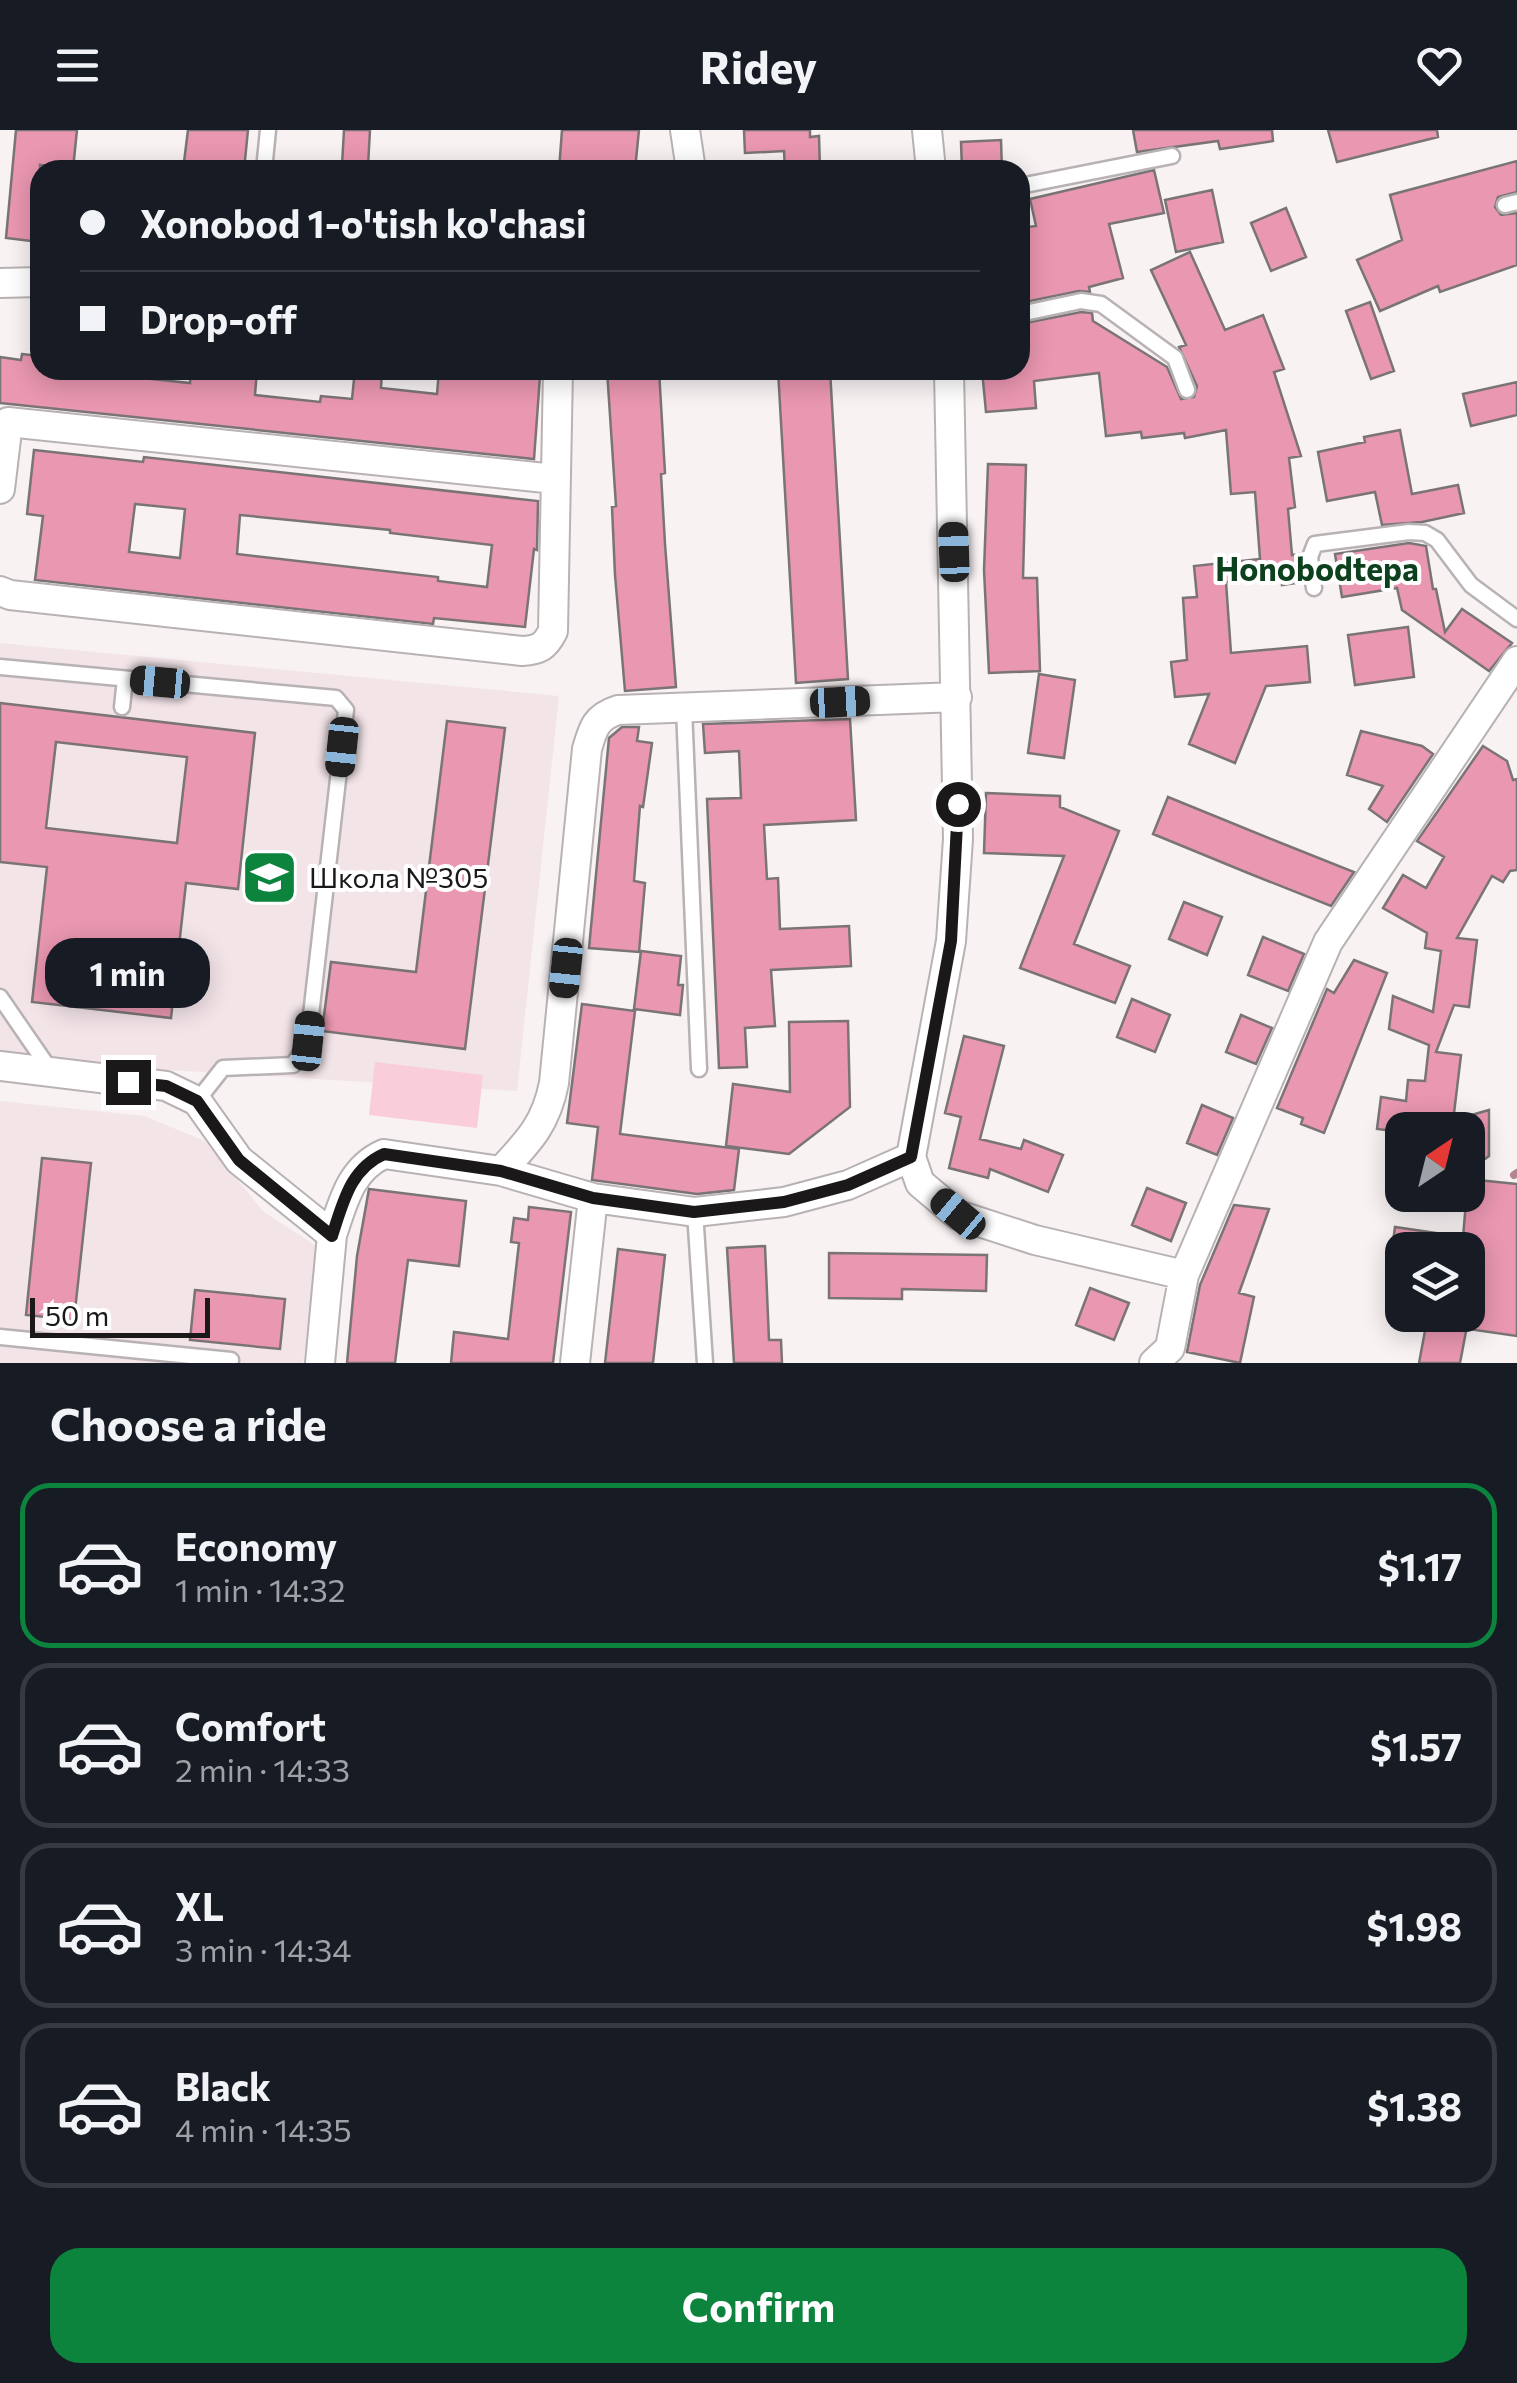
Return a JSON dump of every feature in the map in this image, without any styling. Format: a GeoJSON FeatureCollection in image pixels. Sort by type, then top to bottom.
{"type":"FeatureCollection","features":[{"type":"Feature","properties":{"kind":"street"},"geometry":{"type":"LineString","coordinates":[[685,130],[690,160]]}},
{"type":"Feature","properties":{"kind":"street"},"geometry":{"type":"LineString","coordinates":[[927,130],[930,160]]}},
{"type":"Feature","properties":{"kind":"street"},"geometry":{"type":"LineString","coordinates":[[0,282],[30,282]]}},
{"type":"Feature","properties":{"kind":"street"},"geometry":{"type":"LineString","coordinates":[[0,591],[537,650],[553,632],[558,380]]}},
{"type":"Feature","properties":{"kind":"street"},"geometry":{"type":"LineString","coordinates":[[949,380],[958,839],[951,941],[911,1157],[920,1183],[958,1214],[1035,1240],[1184,1275]]}},
{"type":"Feature","properties":{"kind":"street"},"geometry":{"type":"LineString","coordinates":[[0,490],[4,421],[556,479]]}},
{"type":"Feature","properties":{"kind":"street"},"geometry":{"type":"LineString","coordinates":[[1154,1363],[1170,1348],[1184,1275],[1328,942],[1517,661]]}},
{"type":"Feature","properties":{"kind":"street"},"geometry":{"type":"LineString","coordinates":[[501,1171],[531,1139],[548,1112],[554,1084],[587,749],[594,724],[604,714],[618,710],[957,696]]}},
{"type":"Feature","properties":{"kind":"street"},"geometry":{"type":"LineString","coordinates":[[0,1066],[166,1086],[197,1101],[239,1160],[332,1236]]}},
{"type":"Feature","properties":{"kind":"street"},"geometry":{"type":"LineString","coordinates":[[320,1363],[332,1236],[348,1189],[360,1170],[384,1154],[501,1171],[593,1198],[694,1212],[784,1202],[848,1185],[911,1157]]}},
{"type":"Feature","properties":{"kind":"street"},"geometry":{"type":"LineString","coordinates":[[575,1363],[593,1198]]}},
{"type":"Feature","properties":{"kind":"lane"},"geometry":{"type":"LineString","coordinates":[[265,160],[268,130]]}},
{"type":"Feature","properties":{"kind":"lane"},"geometry":{"type":"LineString","coordinates":[[1030,184],[1172,156]]}},
{"type":"Feature","properties":{"kind":"lane"},"geometry":{"type":"LineString","coordinates":[[1030,312],[1081,300],[1101,304],[1175,358],[1187,390]]}},
{"type":"Feature","properties":{"kind":"lane"},"geometry":{"type":"LineString","coordinates":[[1314,588],[1310,557],[1316,544],[1425,533],[1437,540],[1470,585],[1517,619]]}},
{"type":"Feature","properties":{"kind":"lane"},"geometry":{"type":"LineString","coordinates":[[0,668],[336,698],[346,710],[308,1041],[293,1065],[223,1068],[197,1101]]}},
{"type":"Feature","properties":{"kind":"lane"},"geometry":{"type":"LineString","coordinates":[[122,707],[124,679]]}},
{"type":"Feature","properties":{"kind":"lane"},"geometry":{"type":"LineString","coordinates":[[684,708],[699,1069]]}},
{"type":"Feature","properties":{"kind":"lane"},"geometry":{"type":"LineString","coordinates":[[0,997],[52,1072]]}},
{"type":"Feature","properties":{"kind":"lane"},"geometry":{"type":"LineString","coordinates":[[694,1212],[705,1363]]}},
{"type":"Feature","properties":{"kind":"lane"},"geometry":{"type":"LineString","coordinates":[[0,1337],[231,1360]]}},
{"type":"Feature","properties":{"kind":"shaded area","name":"Школа №305"},"geometry":{"type":"Polygon","coordinates":[[[0,643],[559,696],[517,1091],[0,1060],[0,643]]]}},
{"type":"Feature","properties":{"kind":"shaded area"},"geometry":{"type":"Polygon","coordinates":[[[375,1062],[483,1075],[477,1128],[369,1115],[375,1062]]]}},
{"type":"Feature","properties":{"kind":"shaded area"},"geometry":{"type":"Polygon","coordinates":[[[0,1101],[144,1116],[205,1141],[264,1212],[318,1247],[303,1363],[0,1363],[0,1101]]]}},
{"type":"Feature","properties":{"kind":"building"},"geometry":{"type":"Polygon","coordinates":[[[16,130],[77,130],[74,160],[30,160],[30,241],[6,238],[16,130]]]}},
{"type":"Feature","properties":{"kind":"building"},"geometry":{"type":"Polygon","coordinates":[[[188,130],[248,130],[245,160],[184,160],[188,130]]]}},
{"type":"Feature","properties":{"kind":"building"},"geometry":{"type":"Polygon","coordinates":[[[344,130],[370,130],[368,160],[342,160],[344,130]]]}},
{"type":"Feature","properties":{"kind":"building"},"geometry":{"type":"Polygon","coordinates":[[[562,130],[639,130],[636,160],[560,160],[562,130]]]}},
{"type":"Feature","properties":{"kind":"building"},"geometry":{"type":"Polygon","coordinates":[[[744,130],[810,130],[810,137],[819,136],[820,160],[784,160],[784,151],[745,153],[744,130]]]}},
{"type":"Feature","properties":{"kind":"building"},"geometry":{"type":"Polygon","coordinates":[[[1133,130],[1272,130],[1273,141],[1220,149],[1218,141],[1137,152],[1133,130]]]}},
{"type":"Feature","properties":{"kind":"building"},"geometry":{"type":"Polygon","coordinates":[[[1328,130],[1437,130],[1438,137],[1337,162],[1328,130]]]}},
{"type":"Feature","properties":{"kind":"building"},"geometry":{"type":"Polygon","coordinates":[[[1001,140],[1002,160],[962,160],[961,142],[1001,140]]]}},
{"type":"Feature","properties":{"kind":"building"},"geometry":{"type":"Polygon","coordinates":[[[1517,161],[1517,192],[1498,197],[1495,207],[1501,215],[1517,213],[1517,265],[1440,292],[1438,286],[1380,311],[1357,260],[1402,240],[1390,195],[1517,161]]]}},
{"type":"Feature","properties":{"kind":"building"},"geometry":{"type":"Polygon","coordinates":[[[1154,170],[1164,213],[1109,224],[1123,278],[1089,287],[1090,292],[1030,301],[1030,227],[1036,226],[1030,199],[1154,170]]]}},
{"type":"Feature","properties":{"kind":"building"},"geometry":{"type":"Polygon","coordinates":[[[1212,190],[1223,242],[1176,252],[1165,200],[1212,190]]]}},
{"type":"Feature","properties":{"kind":"building"},"geometry":{"type":"Polygon","coordinates":[[[1286,208],[1306,257],[1271,271],[1251,223],[1286,208]]]}},
{"type":"Feature","properties":{"kind":"building"},"geometry":{"type":"Polygon","coordinates":[[[1190,252],[1225,330],[1263,315],[1284,369],[1274,372],[1301,456],[1289,458],[1295,507],[1288,509],[1292,555],[1300,554],[1303,582],[1282,585],[1281,576],[1226,582],[1231,653],[1307,646],[1310,682],[1266,686],[1235,763],[1189,744],[1209,694],[1175,697],[1171,662],[1187,660],[1183,598],[1197,597],[1194,566],[1260,559],[1255,492],[1231,494],[1226,430],[1185,438],[1184,433],[1142,438],[1141,432],[1106,436],[1099,373],[1034,381],[1036,408],[986,412],[983,380],[1030,380],[1030,322],[1081,312],[1092,313],[1093,321],[1167,367],[1181,399],[1194,397],[1197,386],[1179,347],[1186,345],[1151,270],[1190,252]]]}},
{"type":"Feature","properties":{"kind":"building"},"geometry":{"type":"Polygon","coordinates":[[[1370,302],[1394,371],[1371,379],[1346,311],[1370,302]]]}},
{"type":"Feature","properties":{"kind":"building"},"geometry":{"type":"Polygon","coordinates":[[[22,354],[30,355],[30,380],[256,380],[255,395],[320,402],[321,396],[352,399],[354,380],[381,380],[381,388],[437,394],[438,380],[540,380],[534,459],[0,403],[0,357],[21,360],[22,354]]]}},
{"type":"Feature","properties":{"kind":"building"},"geometry":{"type":"Polygon","coordinates":[[[608,380],[660,380],[665,473],[661,474],[676,687],[625,691],[615,575],[612,507],[616,506],[608,380]]]}},
{"type":"Feature","properties":{"kind":"building"},"geometry":{"type":"Polygon","coordinates":[[[779,380],[831,380],[848,679],[796,683],[779,380]]]}},
{"type":"Feature","properties":{"kind":"building"},"geometry":{"type":"Polygon","coordinates":[[[1517,382],[1517,415],[1471,426],[1463,394],[1517,382]]]}},
{"type":"Feature","properties":{"kind":"building"},"geometry":{"type":"Polygon","coordinates":[[[1400,430],[1412,494],[1458,485],[1464,513],[1382,525],[1375,492],[1327,501],[1318,452],[1400,430]]]}},
{"type":"Feature","properties":{"kind":"building"},"geometry":{"type":"Polygon","coordinates":[[[34,450],[143,462],[144,457],[538,501],[537,550],[534,549],[525,627],[434,618],[433,624],[35,580],[43,516],[27,514],[34,450]],[[135,504],[129,552],[180,558],[185,509],[135,504]],[[240,515],[237,554],[438,577],[438,581],[487,587],[492,545],[240,515]]]}},
{"type":"Feature","properties":{"kind":"building"},"geometry":{"type":"Polygon","coordinates":[[[988,464],[1026,465],[1023,578],[1037,578],[1040,671],[989,673],[984,570],[988,464]]]}},
{"type":"Feature","properties":{"kind":"building"},"geometry":{"type":"Polygon","coordinates":[[[1409,543],[1426,546],[1445,632],[1462,609],[1512,643],[1489,671],[1402,610],[1397,588],[1342,597],[1335,554],[1409,543]]]}},
{"type":"Feature","properties":{"kind":"building"},"geometry":{"type":"Polygon","coordinates":[[[1408,627],[1414,677],[1355,685],[1348,635],[1408,627]]]}},
{"type":"Feature","properties":{"kind":"building"},"geometry":{"type":"Polygon","coordinates":[[[1039,674],[1075,680],[1064,758],[1028,753],[1039,674]]]}},
{"type":"Feature","properties":{"kind":"building"},"geometry":{"type":"Polygon","coordinates":[[[0,703],[255,733],[238,889],[186,883],[171,1018],[32,1002],[47,867],[0,862],[0,703]],[[56,742],[46,828],[177,843],[187,757],[56,742]]]}},
{"type":"Feature","properties":{"kind":"building"},"geometry":{"type":"Polygon","coordinates":[[[850,719],[856,820],[764,825],[767,879],[778,878],[780,929],[849,926],[851,966],[771,970],[775,1026],[745,1028],[747,1067],[719,1068],[707,799],[741,798],[739,751],[705,753],[703,724],[850,719]]]}},
{"type":"Feature","properties":{"kind":"building"},"geometry":{"type":"Polygon","coordinates":[[[447,721],[505,728],[465,1049],[322,1031],[331,962],[416,972],[447,721]]]}},
{"type":"Feature","properties":{"kind":"building"},"geometry":{"type":"Polygon","coordinates":[[[622,727],[639,727],[637,741],[652,743],[643,807],[640,806],[634,881],[645,883],[639,952],[589,948],[609,738],[622,727]]]}},
{"type":"Feature","properties":{"kind":"building"},"geometry":{"type":"Polygon","coordinates":[[[1361,731],[1422,746],[1433,754],[1387,822],[1369,809],[1383,786],[1347,775],[1361,731]]]}},
{"type":"Feature","properties":{"kind":"building"},"geometry":{"type":"Polygon","coordinates":[[[1483,746],[1507,761],[1513,780],[1517,779],[1517,870],[1510,871],[1503,882],[1492,876],[1457,938],[1477,940],[1469,1007],[1454,1005],[1436,1052],[1461,1055],[1454,1112],[1385,1112],[1385,1130],[1377,1129],[1381,1097],[1406,1101],[1408,1080],[1425,1081],[1429,1045],[1389,1029],[1393,996],[1433,1012],[1441,951],[1425,948],[1427,933],[1383,908],[1403,875],[1426,888],[1444,857],[1417,841],[1483,746]]]}},
{"type":"Feature","properties":{"kind":"building"},"geometry":{"type":"Polygon","coordinates":[[[986,793],[1060,796],[1060,807],[1119,831],[1074,944],[1130,966],[1115,1003],[1020,968],[1064,856],[984,853],[986,793]]]}},
{"type":"Feature","properties":{"kind":"building"},"geometry":{"type":"Polygon","coordinates":[[[1168,797],[1354,872],[1331,906],[1248,873],[1153,834],[1168,797]]]}},
{"type":"Feature","properties":{"kind":"building"},"geometry":{"type":"Polygon","coordinates":[[[1184,902],[1222,917],[1207,955],[1169,939],[1184,902]]]}},
{"type":"Feature","properties":{"kind":"building"},"geometry":{"type":"Polygon","coordinates":[[[1263,937],[1304,954],[1288,991],[1248,975],[1263,937]]]}},
{"type":"Feature","properties":{"kind":"building"},"geometry":{"type":"Polygon","coordinates":[[[641,951],[681,956],[680,1015],[634,1009],[641,951]]]}},
{"type":"Feature","properties":{"kind":"building"},"geometry":{"type":"Polygon","coordinates":[[[1354,960],[1387,973],[1324,1133],[1301,1124],[1303,1118],[1277,1108],[1327,989],[1334,993],[1354,960]]]}},
{"type":"Feature","properties":{"kind":"building"},"geometry":{"type":"Polygon","coordinates":[[[1132,999],[1170,1015],[1155,1052],[1117,1037],[1132,999]]]}},
{"type":"Feature","properties":{"kind":"building"},"geometry":{"type":"Polygon","coordinates":[[[582,1004],[635,1011],[620,1134],[739,1149],[734,1190],[697,1194],[592,1180],[598,1127],[567,1123],[582,1004]]]}},
{"type":"Feature","properties":{"kind":"building"},"geometry":{"type":"Polygon","coordinates":[[[1241,1015],[1272,1028],[1256,1064],[1226,1052],[1241,1015]]]}},
{"type":"Feature","properties":{"kind":"building"},"geometry":{"type":"Polygon","coordinates":[[[848,1021],[850,1107],[789,1154],[726,1146],[733,1084],[790,1092],[789,1022],[848,1021]]]}},
{"type":"Feature","properties":{"kind":"building"},"geometry":{"type":"Polygon","coordinates":[[[964,1036],[1004,1046],[980,1139],[1021,1149],[1024,1140],[1063,1155],[1048,1192],[990,1169],[988,1178],[949,1168],[961,1117],[945,1113],[964,1036]]]}},
{"type":"Feature","properties":{"kind":"building"},"geometry":{"type":"Polygon","coordinates":[[[1202,1105],[1233,1118],[1217,1155],[1187,1143],[1202,1105]]]}},
{"type":"Feature","properties":{"kind":"building"},"geometry":{"type":"Polygon","coordinates":[[[1489,1110],[1489,1156],[1485,1159],[1485,1112],[1489,1110]]]}},
{"type":"Feature","properties":{"kind":"building"},"geometry":{"type":"Polygon","coordinates":[[[42,1158],[91,1163],[74,1320],[26,1315],[42,1158]]]}},
{"type":"Feature","properties":{"kind":"building"},"geometry":{"type":"Polygon","coordinates":[[[1485,1181],[1517,1184],[1517,1336],[1485,1331],[1485,1232],[1463,1232],[1465,1212],[1485,1212],[1485,1181]]]}},
{"type":"Feature","properties":{"kind":"building"},"geometry":{"type":"Polygon","coordinates":[[[1147,1188],[1186,1203],[1171,1241],[1132,1225],[1147,1188]]]}},
{"type":"Feature","properties":{"kind":"building"},"geometry":{"type":"Polygon","coordinates":[[[369,1189],[466,1201],[459,1266],[408,1260],[395,1363],[347,1363],[357,1256],[369,1189]]]}},
{"type":"Feature","properties":{"kind":"building"},"geometry":{"type":"Polygon","coordinates":[[[1234,1205],[1269,1209],[1239,1293],[1254,1297],[1240,1363],[1187,1352],[1200,1285],[1234,1205]]]}},
{"type":"Feature","properties":{"kind":"building"},"geometry":{"type":"Polygon","coordinates":[[[529,1207],[571,1212],[553,1363],[451,1363],[454,1332],[508,1339],[519,1243],[511,1242],[514,1218],[528,1220],[529,1207]]]}},
{"type":"Feature","properties":{"kind":"building"},"geometry":{"type":"Polygon","coordinates":[[[1395,1227],[1429,1232],[1394,1232],[1395,1227]]]}},
{"type":"Feature","properties":{"kind":"building"},"geometry":{"type":"Polygon","coordinates":[[[765,1246],[769,1340],[781,1340],[782,1363],[734,1363],[727,1248],[765,1246]]]}},
{"type":"Feature","properties":{"kind":"building"},"geometry":{"type":"Polygon","coordinates":[[[618,1249],[665,1255],[653,1363],[605,1363],[618,1249]]]}},
{"type":"Feature","properties":{"kind":"building"},"geometry":{"type":"Polygon","coordinates":[[[829,1253],[987,1255],[986,1291],[902,1289],[902,1299],[829,1298],[829,1253]]]}},
{"type":"Feature","properties":{"kind":"building"},"geometry":{"type":"Polygon","coordinates":[[[1090,1288],[1129,1303],[1114,1340],[1076,1325],[1090,1288]]]}},
{"type":"Feature","properties":{"kind":"building"},"geometry":{"type":"Polygon","coordinates":[[[195,1290],[285,1299],[280,1349],[190,1340],[195,1290]]]}},
{"type":"Feature","properties":{"kind":"building"},"geometry":{"type":"Polygon","coordinates":[[[1425,1332],[1466,1332],[1460,1363],[1419,1363],[1425,1332]]]}},
{"type":"Feature","properties":{"kind":"place","name":"Школа №305"},"geometry":{"type":"Point","coordinates":[270,878]}},
{"type":"Feature","properties":{"kind":"district","name":"Honobodtepa"},"geometry":{"type":"Point","coordinates":[1317,570]}},
{"type":"Feature","properties":{"kind":"route"},"geometry":{"type":"LineString","coordinates":[[128,1082],[166,1086],[197,1101],[239,1160],[332,1236],[348,1189],[360,1170],[384,1154],[501,1171],[593,1198],[694,1212],[784,1202],[848,1185],[911,1157],[951,941],[958,804]]}}]}
